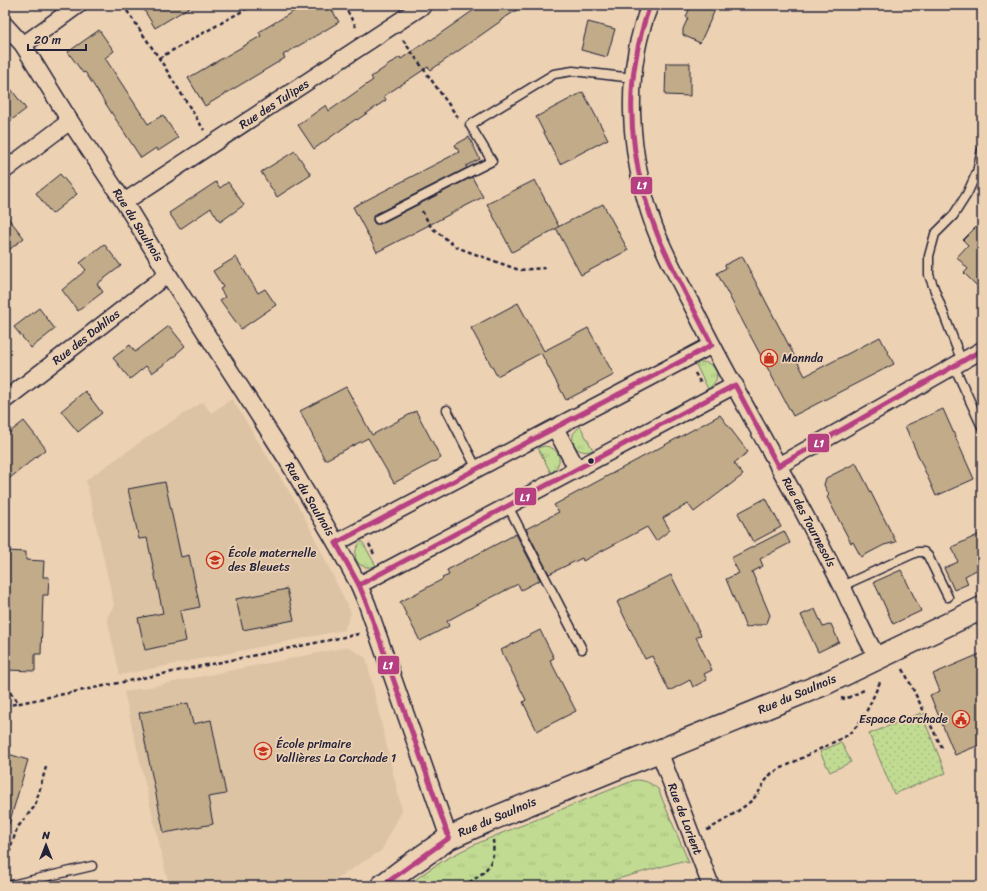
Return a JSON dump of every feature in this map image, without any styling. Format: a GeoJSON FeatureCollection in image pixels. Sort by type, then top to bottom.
{"type":"FeatureCollection","features":[{"type":"Feature","properties":{"kind":"street"},"geometry":{"type":"LineString","coordinates":[[23,45],[78,5]]}},
{"type":"Feature","properties":{"kind":"street","name":"Rue des Tulipes"},"geometry":{"type":"LineString","coordinates":[[124,202],[424,5]]}},
{"type":"Feature","properties":{"kind":"street","name":"Rue des Tournesols"},"geometry":{"type":"LineString","coordinates":[[650,5],[644,19],[636,50],[632,107],[634,150],[642,186],[654,226],[712,345],[842,586],[886,654]]}},
{"type":"Feature","properties":{"kind":"street","name":"Rue du Saulnois"},"geometry":{"type":"LineString","coordinates":[[5,25],[23,45],[286,458],[359,585],[439,814],[449,838],[487,821],[824,684],[982,608]]}},
{"type":"Feature","properties":{"kind":"street"},"geometry":{"type":"LineString","coordinates":[[5,170],[70,121]]}},
{"type":"Feature","properties":{"kind":"street","name":"Rue des Dahlias"},"geometry":{"type":"LineString","coordinates":[[5,400],[168,274]]}},
{"type":"Feature","properties":{"kind":"street"},"geometry":{"type":"LineString","coordinates":[[336,543],[712,345]]}},
{"type":"Feature","properties":{"kind":"street"},"geometry":{"type":"LineString","coordinates":[[778,466],[982,350]]}},
{"type":"Feature","properties":{"kind":"street"},"geometry":{"type":"LineString","coordinates":[[359,585],[734,385]]}},
{"type":"Feature","properties":{"kind":"street"},"geometry":{"type":"LineString","coordinates":[[555,428],[577,469]]}},
{"type":"Feature","properties":{"kind":"street","name":"Rue de Lorient"},"geometry":{"type":"LineString","coordinates":[[659,751],[711,886]]}},
{"type":"Feature","properties":{"kind":"street"},"geometry":{"type":"LineString","coordinates":[[382,886],[449,838]]}},
{"type":"Feature","properties":{"kind":"lane"},"geometry":{"type":"LineString","coordinates":[[378,219],[492,161],[470,125],[554,74],[573,71],[633,78]]}},
{"type":"Feature","properties":{"kind":"lane"},"geometry":{"type":"LineString","coordinates":[[982,150],[977,172],[967,194],[953,216],[935,234],[929,256],[929,275],[958,364],[982,427]]}},
{"type":"Feature","properties":{"kind":"lane"},"geometry":{"type":"LineString","coordinates":[[447,410],[477,469]]}},
{"type":"Feature","properties":{"kind":"lane"},"geometry":{"type":"LineString","coordinates":[[508,506],[582,649]]}},
{"type":"Feature","properties":{"kind":"lane"},"geometry":{"type":"LineString","coordinates":[[842,586],[917,552],[924,552],[928,556],[948,597]]}},
{"type":"Feature","properties":{"kind":"lane"},"geometry":{"type":"LineString","coordinates":[[7,886],[92,866]]}},
{"type":"Feature","properties":{"kind":"path"},"geometry":{"type":"LineString","coordinates":[[123,5],[159,58],[212,144]]}},
{"type":"Feature","properties":{"kind":"path"},"geometry":{"type":"LineString","coordinates":[[159,58],[253,5]]}},
{"type":"Feature","properties":{"kind":"path"},"geometry":{"type":"LineString","coordinates":[[344,5],[365,44]]}},
{"type":"Feature","properties":{"kind":"path"},"geometry":{"type":"LineString","coordinates":[[393,26],[462,123],[470,125]]}},
{"type":"Feature","properties":{"kind":"path"},"geometry":{"type":"LineString","coordinates":[[416,200],[431,227],[456,247],[518,270],[545,268]]}},
{"type":"Feature","properties":{"kind":"path"},"geometry":{"type":"LineString","coordinates":[[688,358],[708,400]]}},
{"type":"Feature","properties":{"kind":"path"},"geometry":{"type":"LineString","coordinates":[[362,530],[384,572]]}},
{"type":"Feature","properties":{"kind":"path"},"geometry":{"type":"LineString","coordinates":[[5,706],[376,631]]}},
{"type":"Feature","properties":{"kind":"path"},"geometry":{"type":"LineString","coordinates":[[886,654],[943,750]]}},
{"type":"Feature","properties":{"kind":"path"},"geometry":{"type":"LineString","coordinates":[[691,834],[708,830],[754,798],[765,780],[772,773],[846,736],[855,729],[868,708],[880,682]]}},
{"type":"Feature","properties":{"kind":"path"},"geometry":{"type":"LineString","coordinates":[[5,688],[15,697],[18,704]]}},
{"type":"Feature","properties":{"kind":"path"},"geometry":{"type":"LineString","coordinates":[[5,866],[17,828],[35,806],[46,767]]}},
{"type":"Feature","properties":{"kind":"path"},"geometry":{"type":"LineString","coordinates":[[463,886],[481,875],[489,867],[493,845],[492,835],[487,821]]}},
{"type":"Feature","properties":{"kind":"shaded area","name":"École maternelle des Bleuets"},"geometry":{"type":"Polygon","coordinates":[[[232,399],[303,514],[351,613],[344,630],[120,675],[107,618],[114,605],[86,480],[155,432],[203,402],[211,413],[232,399]]]}},
{"type":"Feature","properties":{"kind":"shaded area","name":"École primaire Vallières La Corchade 1"},"geometry":{"type":"Polygon","coordinates":[[[348,647],[366,658],[402,811],[381,851],[324,886],[169,886],[124,692],[348,647]]]}},
{"type":"Feature","properties":{"kind":"green space"},"geometry":{"type":"Polygon","coordinates":[[[700,362],[711,365],[716,372],[716,381],[708,389],[696,365],[700,362]]]}},
{"type":"Feature","properties":{"kind":"green space"},"geometry":{"type":"Polygon","coordinates":[[[580,426],[593,450],[580,451],[573,443],[573,434],[580,426]]]}},
{"type":"Feature","properties":{"kind":"green space"},"geometry":{"type":"Polygon","coordinates":[[[544,446],[554,449],[559,456],[558,465],[551,473],[538,448],[544,446]]]}},
{"type":"Feature","properties":{"kind":"green space"},"geometry":{"type":"Polygon","coordinates":[[[362,541],[376,566],[364,566],[357,561],[355,556],[356,551],[362,541]]]}},
{"type":"Feature","properties":{"kind":"green space"},"geometry":{"type":"Polygon","coordinates":[[[921,713],[946,773],[894,794],[869,734],[921,713]]]}},
{"type":"Feature","properties":{"kind":"green space"},"geometry":{"type":"Polygon","coordinates":[[[841,742],[851,762],[830,772],[820,752],[841,742]]]}},
{"type":"Feature","properties":{"kind":"green space"},"geometry":{"type":"Polygon","coordinates":[[[635,780],[648,782],[658,789],[689,863],[682,861],[592,886],[408,886],[421,875],[465,849],[496,835],[635,780]]]}},
{"type":"Feature","properties":{"kind":"building"},"geometry":{"type":"Polygon","coordinates":[[[141,5],[193,5],[155,28],[141,5]]]}},
{"type":"Feature","properties":{"kind":"building"},"geometry":{"type":"Polygon","coordinates":[[[304,5],[329,5],[339,22],[283,55],[285,58],[205,106],[188,78],[261,36],[259,32],[304,5]]]}},
{"type":"Feature","properties":{"kind":"building"},"geometry":{"type":"Polygon","coordinates":[[[481,5],[525,5],[501,20],[431,70],[428,67],[384,96],[386,100],[314,149],[298,125],[326,105],[329,111],[373,80],[371,77],[400,57],[401,59],[430,39],[431,40],[481,5]]]}},
{"type":"Feature","properties":{"kind":"building"},"geometry":{"type":"Polygon","coordinates":[[[691,5],[715,5],[713,9],[715,10],[700,43],[683,35],[683,29],[688,18],[686,17],[691,5]]]}},
{"type":"Feature","properties":{"kind":"building"},"geometry":{"type":"Polygon","coordinates":[[[588,22],[615,29],[607,57],[581,50],[588,22]]]}},
{"type":"Feature","properties":{"kind":"building"},"geometry":{"type":"Polygon","coordinates":[[[99,30],[114,51],[105,58],[148,124],[163,115],[178,138],[158,151],[156,148],[141,158],[85,72],[83,73],[68,52],[99,30]]]}},
{"type":"Feature","properties":{"kind":"building"},"geometry":{"type":"Polygon","coordinates":[[[666,63],[690,63],[690,96],[665,95],[666,63]]]}},
{"type":"Feature","properties":{"kind":"building"},"geometry":{"type":"Polygon","coordinates":[[[5,81],[26,109],[5,125],[5,81]]]}},
{"type":"Feature","properties":{"kind":"building"},"geometry":{"type":"Polygon","coordinates":[[[583,92],[608,139],[560,164],[536,117],[583,92]]]}},
{"type":"Feature","properties":{"kind":"building"},"geometry":{"type":"Polygon","coordinates":[[[469,137],[480,159],[466,166],[467,168],[376,214],[373,216],[373,221],[375,224],[380,224],[472,177],[483,197],[377,252],[353,207],[459,152],[455,145],[469,137]]]}},
{"type":"Feature","properties":{"kind":"building"},"geometry":{"type":"Polygon","coordinates":[[[295,151],[311,175],[277,197],[261,172],[295,151]]]}},
{"type":"Feature","properties":{"kind":"building"},"geometry":{"type":"Polygon","coordinates":[[[60,174],[77,194],[52,214],[36,193],[60,174]]]}},
{"type":"Feature","properties":{"kind":"building"},"geometry":{"type":"Polygon","coordinates":[[[535,180],[559,227],[512,252],[487,204],[535,180]]]}},
{"type":"Feature","properties":{"kind":"building"},"geometry":{"type":"Polygon","coordinates":[[[216,182],[220,188],[228,182],[244,205],[220,222],[211,208],[180,229],[169,213],[216,182]]]}},
{"type":"Feature","properties":{"kind":"building"},"geometry":{"type":"Polygon","coordinates":[[[603,204],[628,250],[581,275],[556,228],[603,204]]]}},
{"type":"Feature","properties":{"kind":"building"},"geometry":{"type":"Polygon","coordinates":[[[5,214],[24,238],[5,253],[5,214]]]}},
{"type":"Feature","properties":{"kind":"building"},"geometry":{"type":"Polygon","coordinates":[[[982,221],[982,291],[964,273],[968,269],[957,257],[968,245],[963,240],[982,221]]]}},
{"type":"Feature","properties":{"kind":"building"},"geometry":{"type":"Polygon","coordinates":[[[104,244],[121,266],[97,284],[103,292],[78,311],[62,290],[86,270],[80,263],[104,244]]]}},
{"type":"Feature","properties":{"kind":"building"},"geometry":{"type":"Polygon","coordinates":[[[742,256],[805,376],[880,337],[894,364],[793,416],[717,273],[726,268],[725,265],[742,256]]]}},
{"type":"Feature","properties":{"kind":"building"},"geometry":{"type":"Polygon","coordinates":[[[236,257],[258,293],[265,289],[276,305],[241,329],[220,300],[225,297],[220,289],[223,287],[213,271],[236,257]]]}},
{"type":"Feature","properties":{"kind":"building"},"geometry":{"type":"Polygon","coordinates":[[[518,303],[544,351],[588,328],[614,375],[566,400],[541,353],[497,376],[471,328],[518,303]]]}},
{"type":"Feature","properties":{"kind":"building"},"geometry":{"type":"Polygon","coordinates":[[[39,308],[55,329],[31,348],[14,327],[39,308]]]}},
{"type":"Feature","properties":{"kind":"building"},"geometry":{"type":"Polygon","coordinates":[[[169,326],[185,346],[176,354],[177,355],[152,373],[146,366],[130,379],[113,358],[130,345],[135,352],[169,326]]]}},
{"type":"Feature","properties":{"kind":"building"},"geometry":{"type":"Polygon","coordinates":[[[346,387],[372,435],[416,411],[441,458],[394,483],[368,438],[325,460],[300,411],[346,387]]]}},
{"type":"Feature","properties":{"kind":"building"},"geometry":{"type":"Polygon","coordinates":[[[85,391],[102,413],[78,432],[61,411],[85,391]]]}},
{"type":"Feature","properties":{"kind":"building"},"geometry":{"type":"Polygon","coordinates":[[[943,409],[974,479],[936,496],[905,426],[943,409]]]}},
{"type":"Feature","properties":{"kind":"building"},"geometry":{"type":"Polygon","coordinates":[[[720,415],[748,452],[734,463],[743,475],[694,512],[688,504],[663,518],[670,530],[656,541],[647,527],[583,561],[582,558],[549,574],[526,529],[559,512],[554,505],[720,415]]]}},
{"type":"Feature","properties":{"kind":"building"},"geometry":{"type":"Polygon","coordinates":[[[24,421],[46,449],[5,482],[5,436],[24,421]]]}},
{"type":"Feature","properties":{"kind":"building"},"geometry":{"type":"Polygon","coordinates":[[[856,463],[896,542],[884,545],[861,557],[853,542],[851,543],[827,497],[829,495],[824,485],[826,478],[856,463]]]}},
{"type":"Feature","properties":{"kind":"building"},"geometry":{"type":"Polygon","coordinates":[[[165,482],[181,557],[189,555],[200,607],[180,611],[186,641],[145,650],[138,618],[163,613],[147,538],[139,539],[128,489],[165,482]]]}},
{"type":"Feature","properties":{"kind":"building"},"geometry":{"type":"Polygon","coordinates":[[[766,498],[781,527],[753,542],[738,513],[766,498]]]}},
{"type":"Feature","properties":{"kind":"building"},"geometry":{"type":"Polygon","coordinates":[[[784,531],[790,543],[760,559],[763,566],[752,572],[770,615],[767,623],[746,628],[726,579],[739,573],[731,558],[784,531]]]}},
{"type":"Feature","properties":{"kind":"building"},"geometry":{"type":"Polygon","coordinates":[[[982,533],[982,567],[965,576],[968,584],[954,590],[944,568],[958,562],[952,547],[982,533]]]}},
{"type":"Feature","properties":{"kind":"building"},"geometry":{"type":"Polygon","coordinates":[[[516,534],[540,580],[521,590],[518,584],[447,621],[449,626],[420,641],[400,602],[449,575],[447,570],[516,534]]]}},
{"type":"Feature","properties":{"kind":"building"},"geometry":{"type":"Polygon","coordinates":[[[8,551],[26,552],[26,560],[44,561],[43,577],[49,577],[48,595],[43,595],[41,654],[35,654],[35,671],[5,670],[5,559],[8,560],[8,551]]]}},
{"type":"Feature","properties":{"kind":"building"},"geometry":{"type":"Polygon","coordinates":[[[901,570],[921,611],[893,624],[874,582],[901,570]]]}},
{"type":"Feature","properties":{"kind":"building"},"geometry":{"type":"Polygon","coordinates":[[[671,575],[701,635],[696,637],[712,670],[704,674],[707,680],[693,687],[690,680],[669,691],[652,656],[645,659],[617,602],[671,575]]]}},
{"type":"Feature","properties":{"kind":"building"},"geometry":{"type":"Polygon","coordinates":[[[287,589],[294,620],[243,630],[236,599],[287,589]]]}},
{"type":"Feature","properties":{"kind":"building"},"geometry":{"type":"Polygon","coordinates":[[[815,609],[823,627],[831,624],[839,642],[818,652],[801,615],[815,609]]]}},
{"type":"Feature","properties":{"kind":"building"},"geometry":{"type":"Polygon","coordinates":[[[540,630],[554,658],[550,660],[576,711],[537,731],[523,702],[526,700],[501,650],[540,630]]]}},
{"type":"Feature","properties":{"kind":"building","name":"Espace Corchade"},"geometry":{"type":"Polygon","coordinates":[[[982,653],[982,744],[955,755],[930,695],[940,691],[933,674],[982,653]]]}},
{"type":"Feature","properties":{"kind":"building"},"geometry":{"type":"Polygon","coordinates":[[[188,703],[193,724],[211,720],[226,794],[208,797],[213,824],[164,833],[139,713],[188,703]]]}},
{"type":"Feature","properties":{"kind":"building"},"geometry":{"type":"Polygon","coordinates":[[[5,753],[28,760],[9,824],[5,823],[5,753]]]}},
{"type":"Feature","properties":{"kind":"transit line","name":"L1"},"geometry":{"type":"LineString","coordinates":[[449,838],[367,604],[359,585],[336,543],[712,345],[658,236],[650,215],[638,171],[632,126],[633,80],[636,58],[650,5]]}},
{"type":"Feature","properties":{"kind":"transit line","name":"L1"},"geometry":{"type":"LineString","coordinates":[[359,585],[735,385],[778,466],[982,350]]}},
{"type":"Feature","properties":{"kind":"transit line","name":"L1"},"geometry":{"type":"LineString","coordinates":[[382,886],[449,838]]}},
{"type":"Feature","properties":{"kind":"place","name":"Mannda"},"geometry":{"type":"Point","coordinates":[769,358]}},
{"type":"Feature","properties":{"kind":"place","name":"École maternelle des Bleuets"},"geometry":{"type":"Point","coordinates":[215,560]}},
{"type":"Feature","properties":{"kind":"place","name":"Espace Corchade"},"geometry":{"type":"Point","coordinates":[961,719]}},
{"type":"Feature","properties":{"kind":"place","name":"École primaire Vallières La Corchade 1"},"geometry":{"type":"Point","coordinates":[263,751]}}]}
